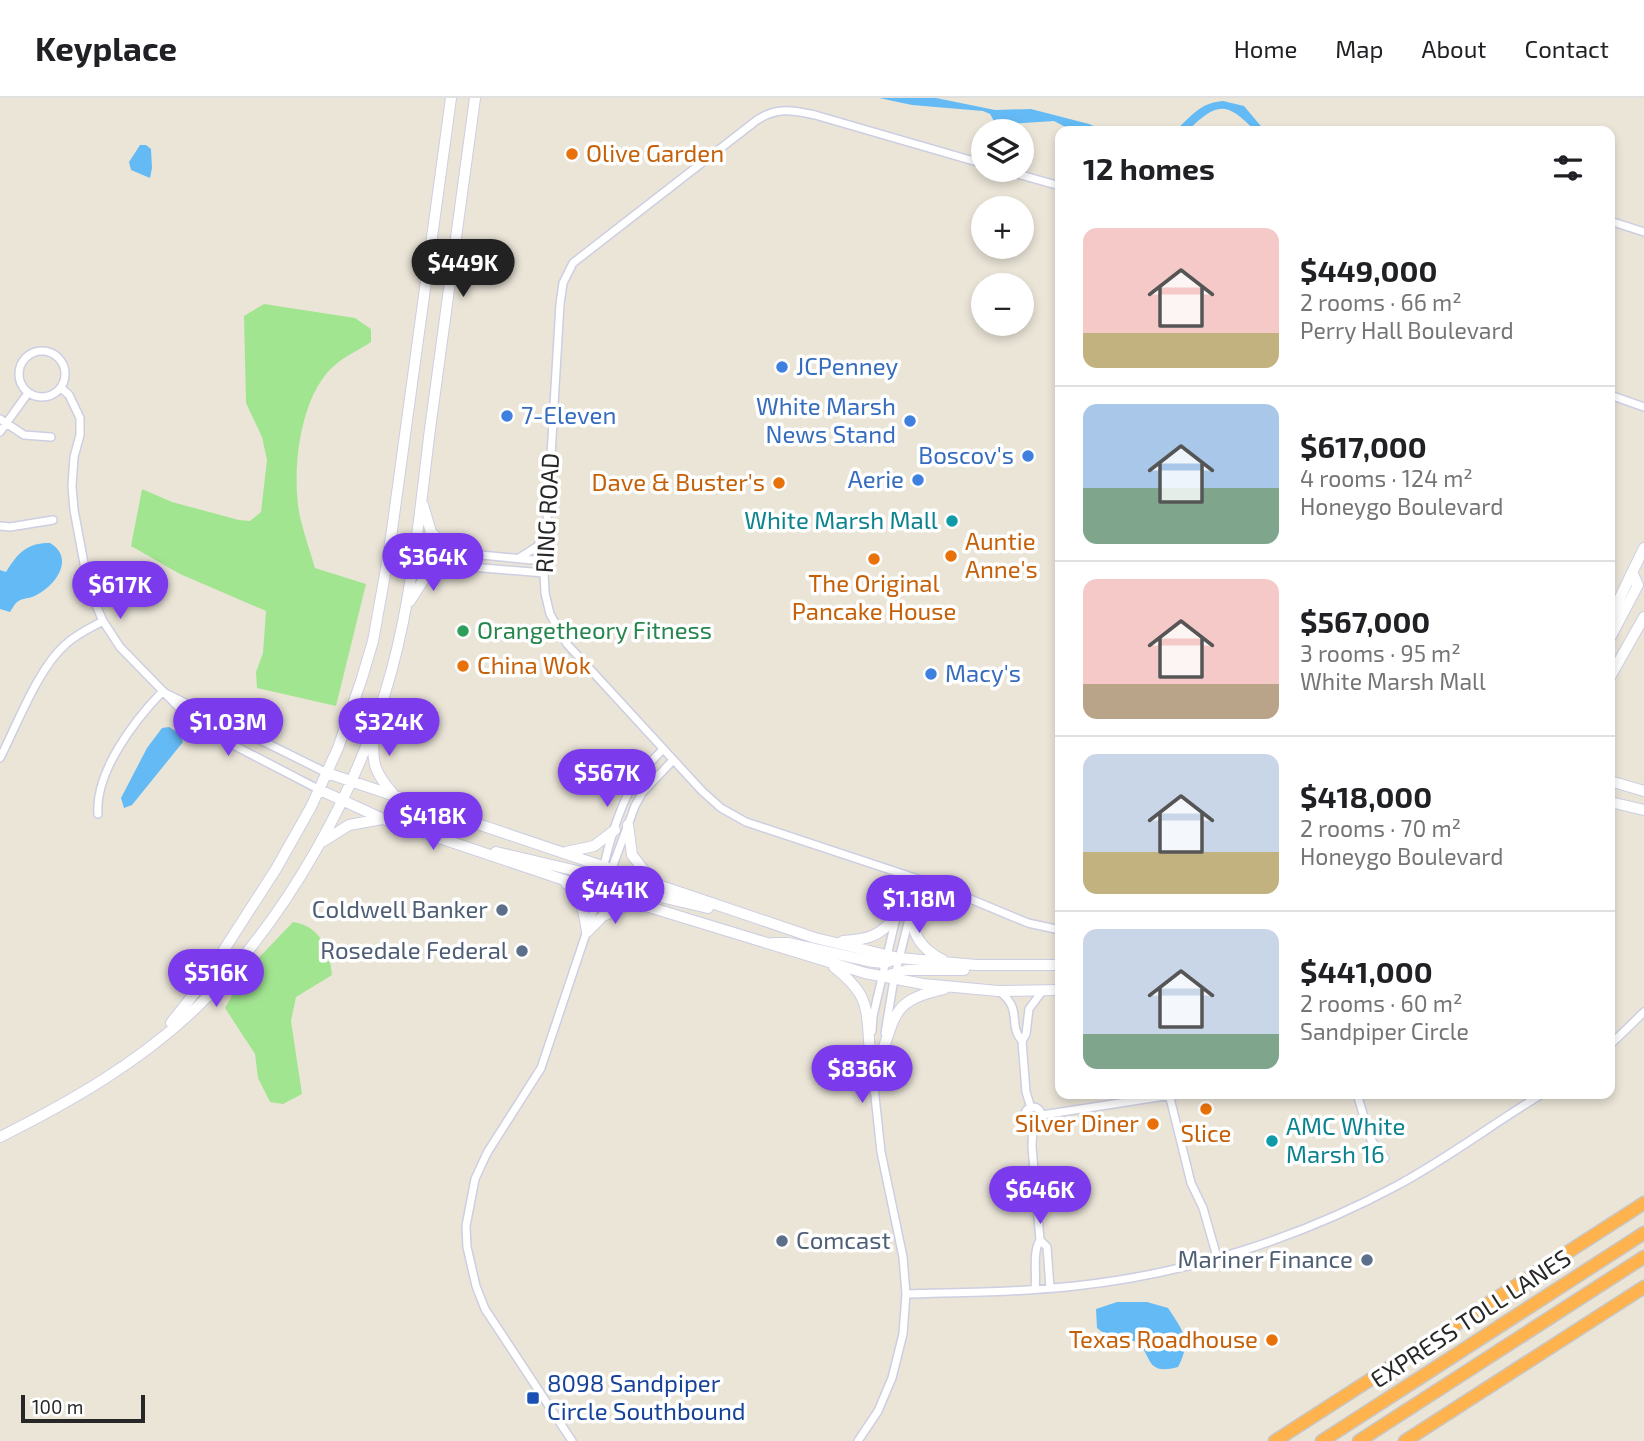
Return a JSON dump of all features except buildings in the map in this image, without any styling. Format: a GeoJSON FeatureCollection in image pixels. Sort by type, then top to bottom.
{"type":"FeatureCollection","features":[{"type":"Feature","properties":{"kind":"highway"},"geometry":{"type":"LineString","coordinates":[[1275,1441],[1644,1203]]}},
{"type":"Feature","properties":{"kind":"highway","name":"EXPRESS TOLL LANES"},"geometry":{"type":"LineString","coordinates":[[1322,1441],[1644,1233]]}},
{"type":"Feature","properties":{"kind":"highway","name":"EXPRESS TOLL LANES"},"geometry":{"type":"LineString","coordinates":[[1359,1441],[1644,1257]]}},
{"type":"Feature","properties":{"kind":"highway"},"geometry":{"type":"LineString","coordinates":[[1405,1441],[1644,1287]]}},
{"type":"Feature","properties":{"kind":"main road"},"geometry":{"type":"LineString","coordinates":[[138,1055],[170,1025],[204,981],[276,869],[320,790],[348,721],[373,641],[389,552],[450,98]]}},
{"type":"Feature","properties":{"kind":"main road"},"geometry":{"type":"LineString","coordinates":[[0,1137],[54,1110],[102,1081],[198,1006],[233,968],[279,908],[352,782],[376,723],[393,668],[406,607],[475,98]]}},
{"type":"Feature","properties":{"kind":"main road"},"geometry":{"type":"LineString","coordinates":[[421,496],[431,532],[453,553]]}},
{"type":"Feature","properties":{"kind":"main road"},"geometry":{"type":"LineString","coordinates":[[1615,608],[1644,548]]}},
{"type":"Feature","properties":{"kind":"main road"},"geometry":{"type":"LineString","coordinates":[[406,607],[424,579],[448,565]]}},
{"type":"Feature","properties":{"kind":"main road"},"geometry":{"type":"LineString","coordinates":[[1615,629],[1638,585],[1633,574]]}},
{"type":"Feature","properties":{"kind":"main road"},"geometry":{"type":"LineString","coordinates":[[1615,668],[1644,617]]}},
{"type":"Feature","properties":{"kind":"main road"},"geometry":{"type":"LineString","coordinates":[[376,723],[373,752],[375,769],[394,796]]}},
{"type":"Feature","properties":{"kind":"main road"},"geometry":{"type":"LineString","coordinates":[[327,773],[606,869],[886,960]]}},
{"type":"Feature","properties":{"kind":"main road"},"geometry":{"type":"LineString","coordinates":[[1615,782],[1644,791]]}},
{"type":"Feature","properties":{"kind":"main road"},"geometry":{"type":"LineString","coordinates":[[320,790],[383,819],[633,903],[828,963],[882,977],[894,976],[954,987],[998,991],[1055,990]]}},
{"type":"Feature","properties":{"kind":"main road"},"geometry":{"type":"LineString","coordinates":[[1615,803],[1644,810]]}},
{"type":"Feature","properties":{"kind":"main road"},"geometry":{"type":"LineString","coordinates":[[318,844],[349,825],[383,819]]}},
{"type":"Feature","properties":{"kind":"main road"},"geometry":{"type":"LineString","coordinates":[[628,825],[632,855],[656,885]]}},
{"type":"Feature","properties":{"kind":"main road"},"geometry":{"type":"LineString","coordinates":[[563,852],[594,846],[615,830]]}},
{"type":"Feature","properties":{"kind":"main road"},"geometry":{"type":"LineString","coordinates":[[478,850],[510,854],[590,874],[606,869]]}},
{"type":"Feature","properties":{"kind":"main road"},"geometry":{"type":"LineString","coordinates":[[560,878],[578,896],[587,932]]}},
{"type":"Feature","properties":{"kind":"main road"},"geometry":{"type":"LineString","coordinates":[[600,892],[618,887],[773,924]]}},
{"type":"Feature","properties":{"kind":"main road"},"geometry":{"type":"LineString","coordinates":[[587,932],[603,916],[633,903]]}},
{"type":"Feature","properties":{"kind":"main road"},"geometry":{"type":"LineString","coordinates":[[910,911],[919,943],[932,954],[950,963]]}},
{"type":"Feature","properties":{"kind":"main road"},"geometry":{"type":"LineString","coordinates":[[832,942],[867,939],[882,932],[896,916]]}},
{"type":"Feature","properties":{"kind":"main road"},"geometry":{"type":"LineString","coordinates":[[766,944],[788,943],[886,960],[899,958],[1013,967]]}},
{"type":"Feature","properties":{"kind":"main road"},"geometry":{"type":"LineString","coordinates":[[828,963],[846,977],[862,995],[870,1052]]}},
{"type":"Feature","properties":{"kind":"main road"},"geometry":{"type":"LineString","coordinates":[[894,976],[907,970],[1055,965]]}},
{"type":"Feature","properties":{"kind":"main road"},"geometry":{"type":"LineString","coordinates":[[881,1056],[894,1018],[911,998],[954,987]]}},
{"type":"Feature","properties":{"kind":"street","name":"RING ROAD"},"geometry":{"type":"LineString","coordinates":[[971,160],[814,115],[777,110],[757,120],[580,256],[570,268],[562,290],[544,561],[547,604],[562,637],[710,799],[737,818],[919,879],[1017,919],[1055,929]]}},
{"type":"Feature","properties":{"kind":"street"},"geometry":{"type":"LineString","coordinates":[[1034,179],[1055,185]]}},
{"type":"Feature","properties":{"kind":"street"},"geometry":{"type":"LineString","coordinates":[[1615,223],[1644,232]]}},
{"type":"Feature","properties":{"kind":"street"},"geometry":{"type":"LineString","coordinates":[[39,351],[54,354],[64,366],[65,381],[61,388],[49,397],[28,393],[22,386],[19,371],[26,358],[39,351]]}},
{"type":"Feature","properties":{"kind":"street"},"geometry":{"type":"LineString","coordinates":[[61,388],[69,395],[80,418],[72,486],[74,510],[86,574],[103,621],[120,647],[192,721],[320,790]]}},
{"type":"Feature","properties":{"kind":"street"},"geometry":{"type":"LineString","coordinates":[[0,432],[3,421],[28,393]]}},
{"type":"Feature","properties":{"kind":"street"},"geometry":{"type":"LineString","coordinates":[[1615,398],[1644,407]]}},
{"type":"Feature","properties":{"kind":"street"},"geometry":{"type":"LineString","coordinates":[[3,421],[24,435],[51,437]]}},
{"type":"Feature","properties":{"kind":"street"},"geometry":{"type":"LineString","coordinates":[[0,526],[10,527],[53,520]]}},
{"type":"Feature","properties":{"kind":"street"},"geometry":{"type":"LineString","coordinates":[[513,559],[525,556],[538,547],[546,522]]}},
{"type":"Feature","properties":{"kind":"street"},"geometry":{"type":"LineString","coordinates":[[413,555],[427,550],[544,561]]}},
{"type":"Feature","properties":{"kind":"street"},"geometry":{"type":"LineString","coordinates":[[389,552],[413,555],[426,562],[448,565],[544,573]]}},
{"type":"Feature","properties":{"kind":"street"},"geometry":{"type":"LineString","coordinates":[[0,758],[49,664],[64,645],[103,621]]}},
{"type":"Feature","properties":{"kind":"street"},"geometry":{"type":"LineString","coordinates":[[162,692],[179,698],[327,773]]}},
{"type":"Feature","properties":{"kind":"street"},"geometry":{"type":"LineString","coordinates":[[98,814],[97,799],[103,780],[128,733],[162,692]]}},
{"type":"Feature","properties":{"kind":"street"},"geometry":{"type":"LineString","coordinates":[[572,1441],[485,1309],[476,1286],[467,1247],[466,1226],[475,1179],[487,1153],[541,1068],[600,892],[624,802],[635,782],[663,749]]}},
{"type":"Feature","properties":{"kind":"street"},"geometry":{"type":"LineString","coordinates":[[606,869],[642,793],[673,760]]}},
{"type":"Feature","properties":{"kind":"street"},"geometry":{"type":"LineString","coordinates":[[858,1441],[878,1411],[892,1378],[903,1334],[905,1294],[902,1257],[881,1152],[870,1052],[873,1016],[906,875]]}},
{"type":"Feature","properties":{"kind":"street"},"geometry":{"type":"LineString","coordinates":[[875,1082],[894,976],[919,879]]}},
{"type":"Feature","properties":{"kind":"street"},"geometry":{"type":"LineString","coordinates":[[1031,1108],[1026,1091],[1022,1041],[1026,1034],[1029,1009],[1043,990]]}},
{"type":"Feature","properties":{"kind":"street"},"geometry":{"type":"LineString","coordinates":[[998,991],[1010,1000],[1016,1035],[1022,1041]]}},
{"type":"Feature","properties":{"kind":"street"},"geometry":{"type":"LineString","coordinates":[[1615,1040],[1644,1012]]}},
{"type":"Feature","properties":{"kind":"street"},"geometry":{"type":"LineString","coordinates":[[1042,1115],[1144,1099]]}},
{"type":"Feature","properties":{"kind":"street"},"geometry":{"type":"LineString","coordinates":[[1170,1099],[1191,1183],[1203,1208],[1217,1257]]}},
{"type":"Feature","properties":{"kind":"street"},"geometry":{"type":"LineString","coordinates":[[1359,1099],[1371,1140],[1385,1158]]}},
{"type":"Feature","properties":{"kind":"street"},"geometry":{"type":"LineString","coordinates":[[905,1294],[1034,1289],[1099,1283],[1165,1271],[1217,1257],[1281,1236],[1365,1202],[1420,1172],[1534,1099]]}},
{"type":"Feature","properties":{"kind":"street"},"geometry":{"type":"LineString","coordinates":[[1031,1108],[1038,1109],[1042,1115]]}},
{"type":"Feature","properties":{"kind":"street"},"geometry":{"type":"LineString","coordinates":[[1031,1108],[1025,1118],[1033,1124]]}},
{"type":"Feature","properties":{"kind":"street"},"geometry":{"type":"LineString","coordinates":[[1033,1124],[1040,1120],[1042,1115]]}},
{"type":"Feature","properties":{"kind":"street"},"geometry":{"type":"LineString","coordinates":[[1033,1124],[1032,1147],[1040,1240],[1036,1248],[1037,1274],[1034,1289]]}},
{"type":"Feature","properties":{"kind":"street"},"geometry":{"type":"LineString","coordinates":[[1040,1240],[1047,1247],[1050,1288]]}},
{"type":"Feature","properties":{"kind":"green space"},"geometry":{"type":"Polygon","coordinates":[[[264,304],[355,318],[371,329],[371,342],[335,365],[313,395],[301,436],[298,458],[297,499],[315,568],[366,584],[336,706],[257,688],[256,672],[263,653],[266,611],[180,574],[131,546],[142,489],[172,502],[239,520],[250,521],[261,512],[267,460],[262,437],[246,403],[244,316],[264,304]]]}},
{"type":"Feature","properties":{"kind":"green space"},"geometry":{"type":"Polygon","coordinates":[[[293,922],[303,924],[317,934],[329,957],[332,975],[296,997],[291,1021],[302,1094],[283,1104],[270,1102],[258,1078],[255,1054],[225,1008],[245,972],[293,922]]]}},
{"type":"Feature","properties":{"kind":"water"},"geometry":{"type":"Polygon","coordinates":[[[879,98],[936,98],[995,110],[1031,109],[1094,126],[1064,126],[1054,121],[1034,122],[1034,119],[993,119],[983,111],[912,105],[879,98]]]}},
{"type":"Feature","properties":{"kind":"water"},"geometry":{"type":"Polygon","coordinates":[[[1215,102],[1244,106],[1261,126],[1250,126],[1236,114],[1221,109],[1206,115],[1193,126],[1180,126],[1202,107],[1215,102]]]}},
{"type":"Feature","properties":{"kind":"water"},"geometry":{"type":"Polygon","coordinates":[[[140,145],[151,149],[150,178],[131,170],[129,162],[140,145]]]}},
{"type":"Feature","properties":{"kind":"water"},"geometry":{"type":"Polygon","coordinates":[[[50,543],[62,557],[62,565],[54,581],[40,593],[18,601],[10,612],[0,609],[0,570],[6,572],[19,554],[29,547],[50,543]]]}},
{"type":"Feature","properties":{"kind":"water"},"geometry":{"type":"Polygon","coordinates":[[[169,727],[180,734],[183,742],[132,805],[124,808],[121,798],[147,748],[162,728],[169,727]]]}},
{"type":"Feature","properties":{"kind":"water"},"geometry":{"type":"Polygon","coordinates":[[[1117,1302],[1147,1302],[1168,1308],[1184,1336],[1184,1350],[1178,1367],[1159,1369],[1134,1341],[1097,1328],[1096,1309],[1117,1302]]]}},
{"type":"Feature","properties":{"kind":"place","name":"Olive Garden"},"geometry":{"type":"Point","coordinates":[572,154]}},
{"type":"Feature","properties":{"kind":"place","name":"JCPenney"},"geometry":{"type":"Point","coordinates":[782,367]}},
{"type":"Feature","properties":{"kind":"place","name":"7-Eleven"},"geometry":{"type":"Point","coordinates":[507,416]}},
{"type":"Feature","properties":{"kind":"place","name":"White Marsh News Stand"},"geometry":{"type":"Point","coordinates":[910,421]}},
{"type":"Feature","properties":{"kind":"place","name":"Boscov's"},"geometry":{"type":"Point","coordinates":[1028,456]}},
{"type":"Feature","properties":{"kind":"place","name":"Aerie"},"geometry":{"type":"Point","coordinates":[918,480]}},
{"type":"Feature","properties":{"kind":"place","name":"Dave & Buster's"},"geometry":{"type":"Point","coordinates":[779,483]}},
{"type":"Feature","properties":{"kind":"place","name":"White Marsh Mall"},"geometry":{"type":"Point","coordinates":[952,521]}},
{"type":"Feature","properties":{"kind":"place","name":"Auntie Anne's"},"geometry":{"type":"Point","coordinates":[951,556]}},
{"type":"Feature","properties":{"kind":"place","name":"The Original Pancake House"},"geometry":{"type":"Point","coordinates":[874,559]}},
{"type":"Feature","properties":{"kind":"place","name":"Orangetheory Fitness"},"geometry":{"type":"Point","coordinates":[463,631]}},
{"type":"Feature","properties":{"kind":"place","name":"China Wok"},"geometry":{"type":"Point","coordinates":[463,666]}},
{"type":"Feature","properties":{"kind":"place","name":"Macy's"},"geometry":{"type":"Point","coordinates":[931,674]}},
{"type":"Feature","properties":{"kind":"place","name":"Coldwell Banker"},"geometry":{"type":"Point","coordinates":[502,910]}},
{"type":"Feature","properties":{"kind":"place","name":"Rosedale Federal"},"geometry":{"type":"Point","coordinates":[522,951]}},
{"type":"Feature","properties":{"kind":"place","name":"Slice"},"geometry":{"type":"Point","coordinates":[1206,1109]}},
{"type":"Feature","properties":{"kind":"place","name":"Silver Diner"},"geometry":{"type":"Point","coordinates":[1153,1124]}},
{"type":"Feature","properties":{"kind":"place","name":"AMC White Marsh 16"},"geometry":{"type":"Point","coordinates":[1272,1141]}},
{"type":"Feature","properties":{"kind":"place","name":"Comcast"},"geometry":{"type":"Point","coordinates":[782,1241]}},
{"type":"Feature","properties":{"kind":"place","name":"Mariner Finance"},"geometry":{"type":"Point","coordinates":[1367,1260]}},
{"type":"Feature","properties":{"kind":"place","name":"Texas Roadhouse"},"geometry":{"type":"Point","coordinates":[1272,1340]}},
{"type":"Feature","properties":{"kind":"place","name":"8098 Sandpiper Circle Southbound"},"geometry":{"type":"Point","coordinates":[533,1398]}}]}
